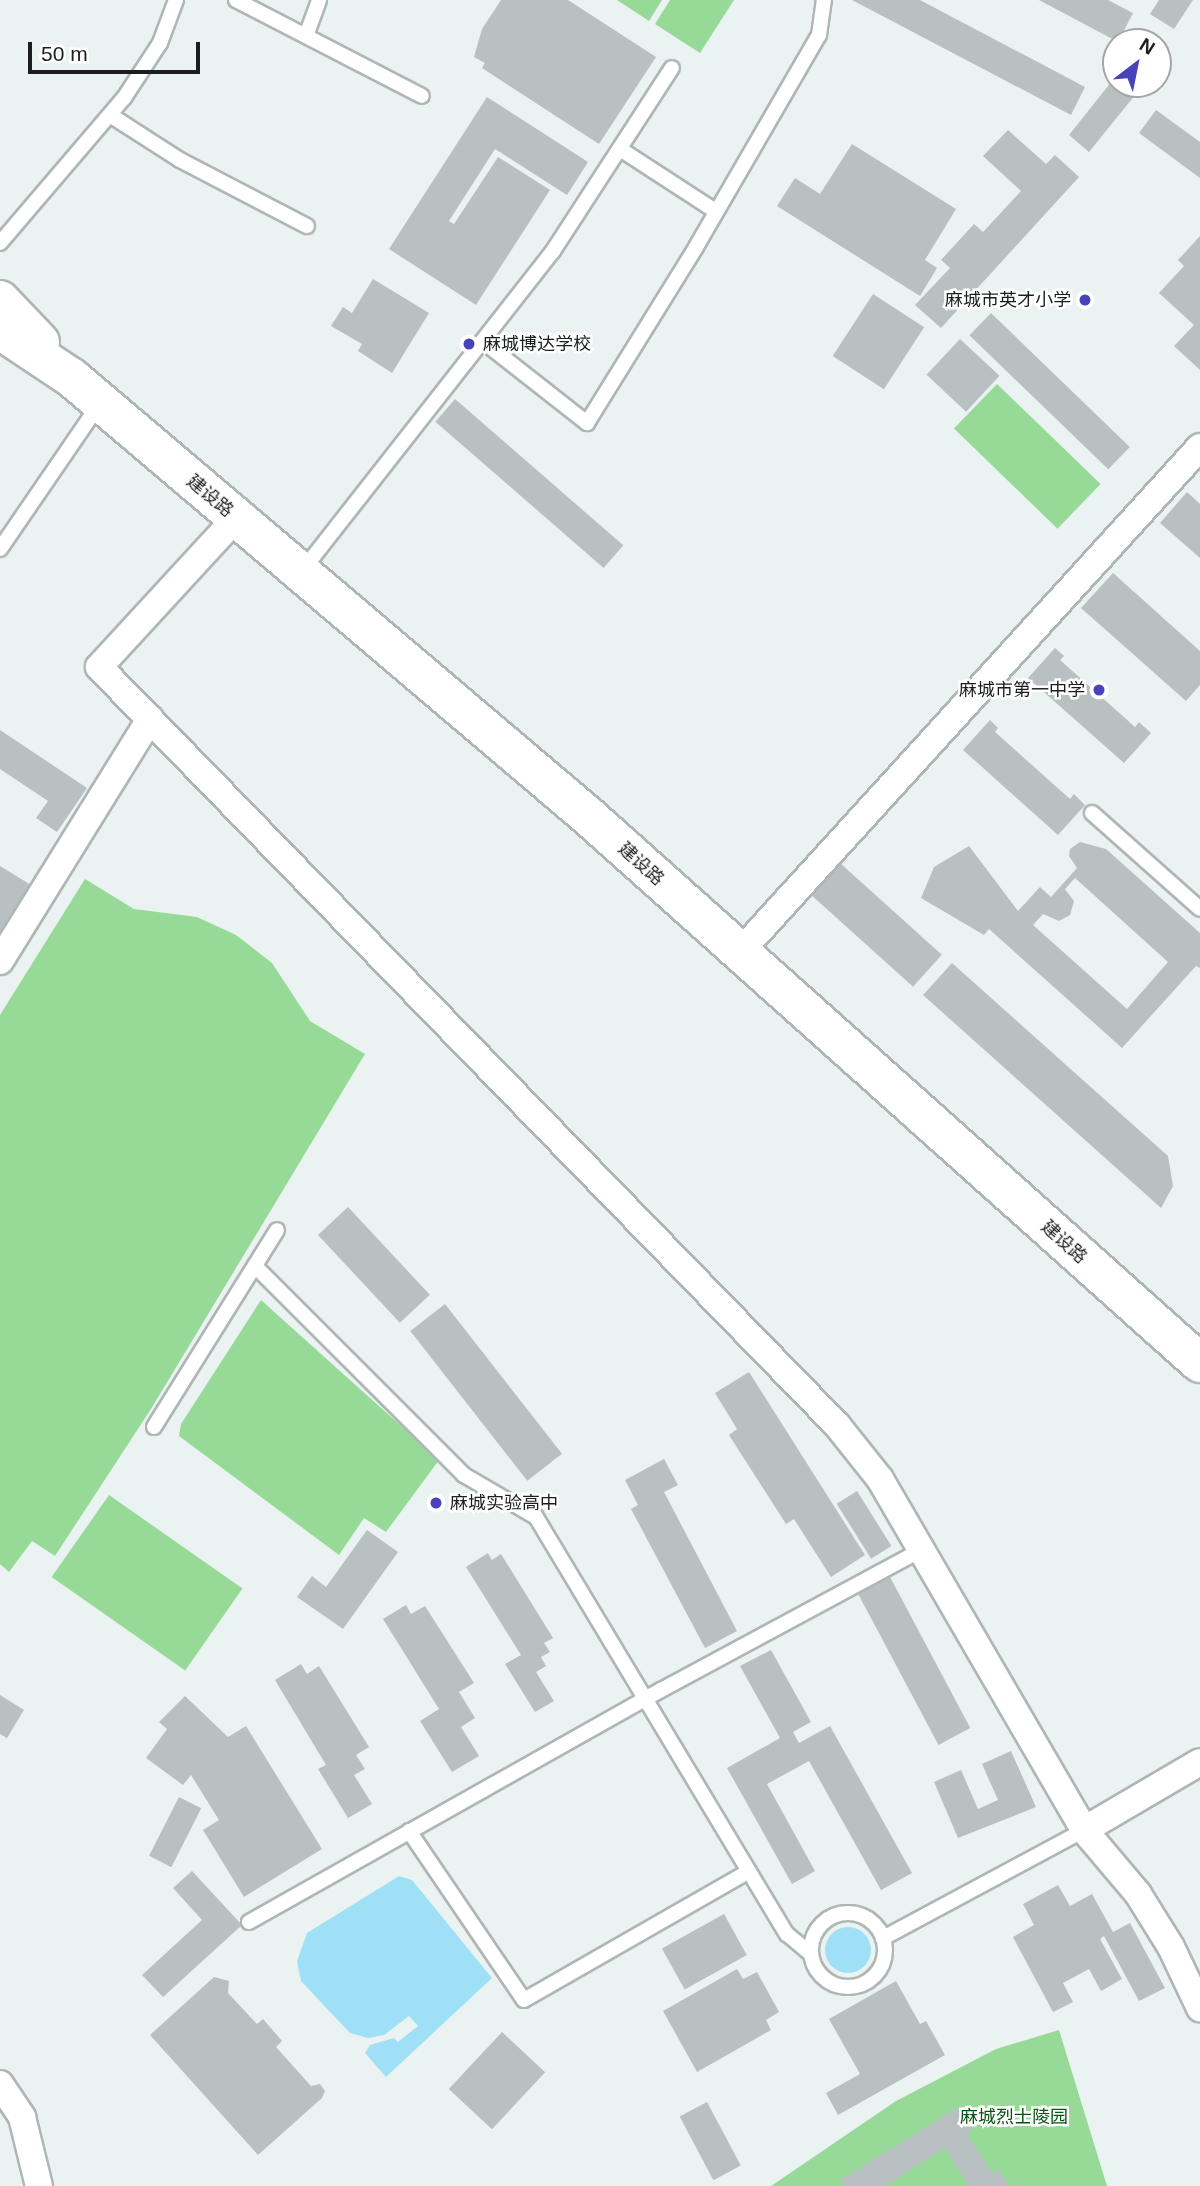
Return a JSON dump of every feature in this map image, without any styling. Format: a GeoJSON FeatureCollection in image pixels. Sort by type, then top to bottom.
{"type":"FeatureCollection","features":[{"type":"Feature","properties":{"kind":"street","name":"建设路"},"geometry":{"type":"LineString","coordinates":[[0,300],[72,378],[587,815],[1200,1363]]}},
{"type":"Feature","properties":{"kind":"street","name":"建设路"},"geometry":{"type":"LineString","coordinates":[[0,330],[72,378]]}},
{"type":"Feature","properties":{"kind":"street"},"geometry":{"type":"LineString","coordinates":[[740,952],[1200,447]]}},
{"type":"Feature","properties":{"kind":"street"},"geometry":{"type":"LineString","coordinates":[[236,518],[99,667],[837,1425],[880,1479],[1084,1830],[1138,1895],[1171,1947],[1200,2008]]}},
{"type":"Feature","properties":{"kind":"street"},"geometry":{"type":"LineString","coordinates":[[0,961],[150,719]]}},
{"type":"Feature","properties":{"kind":"street"},"geometry":{"type":"LineString","coordinates":[[1084,1830],[1200,1762]]}},
{"type":"Feature","properties":{"kind":"street"},"geometry":{"type":"LineString","coordinates":[[0,2084],[22,2117],[40,2186]]}},
{"type":"Feature","properties":{"kind":"lane"},"geometry":{"type":"LineString","coordinates":[[0,243],[110,115],[160,43],[176,0]]}},
{"type":"Feature","properties":{"kind":"lane"},"geometry":{"type":"LineString","coordinates":[[236,0],[422,96]]}},
{"type":"Feature","properties":{"kind":"lane"},"geometry":{"type":"LineString","coordinates":[[306,36],[319,0]]}},
{"type":"Feature","properties":{"kind":"lane"},"geometry":{"type":"LineString","coordinates":[[485,343],[587,423],[696,247],[714,210],[818,36],[824,0]]}},
{"type":"Feature","properties":{"kind":"lane"},"geometry":{"type":"LineString","coordinates":[[300,572],[485,343],[554,251],[672,68]]}},
{"type":"Feature","properties":{"kind":"lane"},"geometry":{"type":"LineString","coordinates":[[110,115],[180,160],[307,226]]}},
{"type":"Feature","properties":{"kind":"lane"},"geometry":{"type":"LineString","coordinates":[[620,149],[714,210]]}},
{"type":"Feature","properties":{"kind":"lane"},"geometry":{"type":"LineString","coordinates":[[0,549],[100,402]]}},
{"type":"Feature","properties":{"kind":"lane"},"geometry":{"type":"LineString","coordinates":[[1093,813],[1200,909]]}},
{"type":"Feature","properties":{"kind":"lane"},"geometry":{"type":"LineString","coordinates":[[154,1427],[277,1230]]}},
{"type":"Feature","properties":{"kind":"lane"},"geometry":{"type":"LineString","coordinates":[[255,1266],[464,1475],[536,1517],[787,1934],[811,1954],[825,1979],[852,1987],[877,1973],[884,1960],[883,1938],[872,1921],[844,1913],[819,1927],[811,1954]]}},
{"type":"Feature","properties":{"kind":"lane"},"geometry":{"type":"LineString","coordinates":[[249,1922],[645,1699],[921,1550]]}},
{"type":"Feature","properties":{"kind":"lane"},"geometry":{"type":"LineString","coordinates":[[883,1938],[1084,1830]]}},
{"type":"Feature","properties":{"kind":"lane"},"geometry":{"type":"LineString","coordinates":[[409,1831],[524,2000],[749,1871]]}},
{"type":"Feature","properties":{"kind":"green space"},"geometry":{"type":"Polygon","coordinates":[[[617,0],[662,0],[649,21],[617,0]]]}},
{"type":"Feature","properties":{"kind":"green space"},"geometry":{"type":"Polygon","coordinates":[[[670,0],[734,0],[700,53],[655,24],[670,0]]]}},
{"type":"Feature","properties":{"kind":"green space"},"geometry":{"type":"Polygon","coordinates":[[[997,384],[1101,484],[1058,529],[954,429],[997,384]]]}},
{"type":"Feature","properties":{"kind":"green space"},"geometry":{"type":"Polygon","coordinates":[[[85,879],[134,909],[197,917],[236,935],[272,963],[310,1021],[365,1054],[151,1409],[55,1556],[32,1541],[9,1572],[0,1564],[0,1015],[85,879]]]}},
{"type":"Feature","properties":{"kind":"green space"},"geometry":{"type":"Polygon","coordinates":[[[261,1300],[439,1460],[386,1532],[364,1518],[339,1555],[179,1436],[181,1424],[261,1300]]]}},
{"type":"Feature","properties":{"kind":"green space"},"geometry":{"type":"Polygon","coordinates":[[[109,1495],[243,1588],[185,1670],[52,1577],[109,1495]]]}},
{"type":"Feature","properties":{"kind":"green space","name":"麻城烈士陵园"},"geometry":{"type":"Polygon","coordinates":[[[1059,2030],[1107,2186],[771,2186],[896,2101],[996,2049],[1059,2030]]]}},
{"type":"Feature","properties":{"kind":"water"},"geometry":{"type":"Polygon","coordinates":[[[399,1876],[412,1880],[492,1978],[386,2077],[365,2053],[370,2045],[394,2038],[398,2042],[418,2026],[409,2016],[384,2035],[368,2038],[350,2033],[301,1981],[297,1961],[307,1933],[399,1876]]]}},
{"type":"Feature","properties":{"kind":"water"},"geometry":{"type":"Polygon","coordinates":[[[848,1927],[864,1934],[871,1950],[864,1966],[848,1973],[832,1966],[825,1950],[832,1934],[848,1927]]]}},
{"type":"Feature","properties":{"kind":"building"},"geometry":{"type":"Polygon","coordinates":[[[501,0],[568,0],[656,57],[599,144],[482,68],[485,63],[474,57],[482,29],[501,0]]]}},
{"type":"Feature","properties":{"kind":"building"},"geometry":{"type":"Polygon","coordinates":[[[852,0],[920,0],[1085,87],[1071,115],[852,0]]]}},
{"type":"Feature","properties":{"kind":"building"},"geometry":{"type":"Polygon","coordinates":[[[1039,0],[1108,0],[1133,13],[1125,28],[1102,28],[1102,33],[1039,0]]]}},
{"type":"Feature","properties":{"kind":"building"},"geometry":{"type":"Polygon","coordinates":[[[1159,0],[1193,0],[1174,29],[1150,14],[1159,0]]]}},
{"type":"Feature","properties":{"kind":"building"},"geometry":{"type":"Polygon","coordinates":[[[1102,94],[1102,98],[1133,98],[1089,152],[1069,135],[1102,94]]]}},
{"type":"Feature","properties":{"kind":"building"},"geometry":{"type":"Polygon","coordinates":[[[487,97],[588,162],[567,195],[495,149],[449,221],[454,224],[498,157],[550,190],[476,305],[389,249],[487,97]]]}},
{"type":"Feature","properties":{"kind":"building"},"geometry":{"type":"Polygon","coordinates":[[[1156,110],[1200,142],[1200,178],[1139,133],[1156,110]]]}},
{"type":"Feature","properties":{"kind":"building"},"geometry":{"type":"Polygon","coordinates":[[[1008,130],[1046,164],[1055,155],[1079,177],[941,328],[915,305],[950,268],[941,260],[974,224],[983,232],[1021,191],[983,156],[1008,130]]]}},
{"type":"Feature","properties":{"kind":"building"},"geometry":{"type":"Polygon","coordinates":[[[852,144],[956,209],[925,260],[937,268],[920,296],[777,206],[795,178],[820,194],[852,144]]]}},
{"type":"Feature","properties":{"kind":"building"},"geometry":{"type":"Polygon","coordinates":[[[1200,236],[1200,370],[1174,346],[1194,325],[1159,293],[1184,266],[1178,260],[1200,236]]]}},
{"type":"Feature","properties":{"kind":"building"},"geometry":{"type":"Polygon","coordinates":[[[373,279],[429,313],[392,373],[358,351],[362,344],[331,326],[343,307],[352,313],[373,279]]]}},
{"type":"Feature","properties":{"kind":"building"},"geometry":{"type":"Polygon","coordinates":[[[873,294],[924,327],[884,389],[833,356],[873,294]]]}},
{"type":"Feature","properties":{"kind":"building"},"geometry":{"type":"Polygon","coordinates":[[[991,313],[1130,447],[1108,469],[969,335],[991,313]]]}},
{"type":"Feature","properties":{"kind":"building"},"geometry":{"type":"Polygon","coordinates":[[[960,339],[999,376],[966,412],[927,375],[960,339]]]}},
{"type":"Feature","properties":{"kind":"building"},"geometry":{"type":"Polygon","coordinates":[[[455,399],[623,545],[604,568],[435,422],[455,399]]]}},
{"type":"Feature","properties":{"kind":"building"},"geometry":{"type":"Polygon","coordinates":[[[1187,492],[1200,504],[1200,558],[1160,523],[1187,492]]]}},
{"type":"Feature","properties":{"kind":"building"},"geometry":{"type":"Polygon","coordinates":[[[1113,573],[1200,651],[1200,685],[1186,701],[1081,608],[1113,573]]]}},
{"type":"Feature","properties":{"kind":"building"},"geometry":{"type":"Polygon","coordinates":[[[1055,648],[1064,656],[1060,660],[1135,727],[1139,722],[1151,733],[1124,763],[1028,678],[1055,648]]]}},
{"type":"Feature","properties":{"kind":"building"},"geometry":{"type":"Polygon","coordinates":[[[990,720],[998,728],[995,732],[1070,799],[1074,794],[1085,805],[1058,835],[963,750],[990,720]]]}},
{"type":"Feature","properties":{"kind":"building"},"geometry":{"type":"Polygon","coordinates":[[[0,730],[87,788],[57,832],[36,818],[48,801],[0,769],[0,730]]]}},
{"type":"Feature","properties":{"kind":"building"},"geometry":{"type":"Polygon","coordinates":[[[1080,842],[1106,849],[1200,933],[1200,968],[1196,966],[1122,1048],[989,929],[984,935],[921,898],[934,867],[969,846],[1018,911],[1040,887],[1051,897],[1077,868],[1069,856],[1070,849],[1080,842]],[[1075,878],[1065,889],[1074,901],[1070,915],[1059,921],[1043,914],[1033,925],[1127,1009],[1168,962],[1075,878]]]}},
{"type":"Feature","properties":{"kind":"building"},"geometry":{"type":"Polygon","coordinates":[[[840,863],[942,955],[913,987],[811,895],[840,863]]]}},
{"type":"Feature","properties":{"kind":"building"},"geometry":{"type":"Polygon","coordinates":[[[0,866],[31,885],[0,936],[0,866]]]}},
{"type":"Feature","properties":{"kind":"building"},"geometry":{"type":"Polygon","coordinates":[[[952,963],[1168,1156],[1173,1186],[1161,1208],[923,995],[952,963]]]}},
{"type":"Feature","properties":{"kind":"building"},"geometry":{"type":"Polygon","coordinates":[[[348,1207],[430,1295],[400,1323],[318,1235],[348,1207]]]}},
{"type":"Feature","properties":{"kind":"building"},"geometry":{"type":"Polygon","coordinates":[[[445,1304],[562,1454],[527,1481],[410,1331],[445,1304]]]}},
{"type":"Feature","properties":{"kind":"building"},"geometry":{"type":"Polygon","coordinates":[[[749,1372],[865,1555],[831,1577],[794,1519],[786,1524],[729,1435],[737,1429],[715,1393],[749,1372]]]}},
{"type":"Feature","properties":{"kind":"building"},"geometry":{"type":"Polygon","coordinates":[[[664,1459],[678,1485],[664,1492],[737,1631],[705,1648],[631,1509],[638,1505],[625,1480],[664,1459]]]}},
{"type":"Feature","properties":{"kind":"building"},"geometry":{"type":"Polygon","coordinates":[[[857,1491],[891,1546],[871,1559],[837,1504],[857,1491]]]}},
{"type":"Feature","properties":{"kind":"building"},"geometry":{"type":"Polygon","coordinates":[[[367,1530],[398,1552],[343,1629],[297,1597],[312,1576],[326,1587],[367,1530]]]}},
{"type":"Feature","properties":{"kind":"building"},"geometry":{"type":"Polygon","coordinates":[[[488,1553],[492,1560],[501,1554],[553,1638],[544,1643],[550,1652],[541,1657],[546,1666],[536,1672],[554,1701],[535,1712],[505,1664],[521,1655],[466,1567],[488,1553]]]}},
{"type":"Feature","properties":{"kind":"building"},"geometry":{"type":"Polygon","coordinates":[[[890,1577],[970,1728],[938,1745],[858,1594],[890,1577]]]}},
{"type":"Feature","properties":{"kind":"building"},"geometry":{"type":"Polygon","coordinates":[[[406,1605],[411,1614],[425,1606],[474,1683],[459,1692],[475,1718],[461,1727],[479,1756],[452,1772],[420,1721],[439,1709],[383,1619],[406,1605]]]}},
{"type":"Feature","properties":{"kind":"building"},"geometry":{"type":"Polygon","coordinates":[[[771,1650],[811,1722],[793,1732],[799,1743],[830,1726],[912,1873],[881,1890],[809,1761],[767,1784],[815,1871],[792,1884],[727,1768],[780,1738],[740,1666],[771,1650]]]}},
{"type":"Feature","properties":{"kind":"building"},"geometry":{"type":"Polygon","coordinates":[[[301,1664],[307,1674],[319,1666],[369,1747],[356,1755],[365,1769],[354,1775],[372,1804],[348,1818],[318,1769],[326,1765],[275,1680],[301,1664]]]}},
{"type":"Feature","properties":{"kind":"building"},"geometry":{"type":"Polygon","coordinates":[[[0,1695],[24,1710],[7,1738],[0,1734],[0,1695]]]}},
{"type":"Feature","properties":{"kind":"building"},"geometry":{"type":"Polygon","coordinates":[[[185,1696],[228,1737],[246,1726],[322,1849],[244,1897],[203,1830],[219,1820],[191,1775],[183,1785],[146,1758],[167,1729],[159,1722],[185,1696]]]}},
{"type":"Feature","properties":{"kind":"building"},"geometry":{"type":"Polygon","coordinates":[[[1011,1751],[1036,1807],[958,1838],[934,1782],[961,1770],[978,1809],[998,1800],[982,1764],[1011,1751]]]}},
{"type":"Feature","properties":{"kind":"building"},"geometry":{"type":"Polygon","coordinates":[[[179,1797],[201,1808],[171,1867],[149,1856],[179,1797]]]}},
{"type":"Feature","properties":{"kind":"building"},"geometry":{"type":"Polygon","coordinates":[[[192,1871],[242,1925],[163,1997],[142,1975],[202,1920],[173,1888],[192,1871]]]}},
{"type":"Feature","properties":{"kind":"building"},"geometry":{"type":"Polygon","coordinates":[[[1058,1885],[1070,1906],[1092,1894],[1113,1932],[1130,1923],[1165,1988],[1139,2001],[1104,1936],[1100,1939],[1122,1979],[1101,1991],[1089,1969],[1063,1983],[1073,2002],[1053,2012],[1013,1937],[1034,1925],[1023,1904],[1058,1885]]]}},
{"type":"Feature","properties":{"kind":"building"},"geometry":{"type":"Polygon","coordinates":[[[724,1914],[747,1955],[685,1990],[662,1948],[724,1914]]]}},
{"type":"Feature","properties":{"kind":"building"},"geometry":{"type":"Polygon","coordinates":[[[737,1969],[743,1979],[757,1972],[779,2012],[766,2020],[771,2030],[697,2072],[663,2011],[737,1969]]]}},
{"type":"Feature","properties":{"kind":"building"},"geometry":{"type":"Polygon","coordinates":[[[214,1977],[229,1981],[228,1993],[257,2024],[263,2019],[282,2041],[276,2047],[311,2086],[320,2084],[325,2091],[322,2098],[258,2155],[150,2035],[214,1977]]]}},
{"type":"Feature","properties":{"kind":"building"},"geometry":{"type":"Polygon","coordinates":[[[896,1981],[920,2024],[926,2021],[945,2055],[838,2115],[826,2093],[860,2074],[829,2019],[896,1981]]]}},
{"type":"Feature","properties":{"kind":"building"},"geometry":{"type":"Polygon","coordinates":[[[502,2032],[545,2072],[492,2129],[449,2089],[502,2032]]]}},
{"type":"Feature","properties":{"kind":"building"},"geometry":{"type":"Polygon","coordinates":[[[707,2102],[741,2166],[713,2180],[680,2117],[707,2102]]]}},
{"type":"Feature","properties":{"kind":"building"},"geometry":{"type":"Polygon","coordinates":[[[958,2107],[973,2130],[967,2134],[992,2173],[998,2169],[1009,2186],[968,2186],[945,2148],[885,2186],[844,2186],[840,2180],[958,2107]]]}},
{"type":"Feature","properties":{"kind":"place","name":"麻城市英才小学"},"geometry":{"type":"Point","coordinates":[1085,300]}},
{"type":"Feature","properties":{"kind":"place","name":"麻城博达学校"},"geometry":{"type":"Point","coordinates":[469,344]}},
{"type":"Feature","properties":{"kind":"place","name":"麻城市第一中学"},"geometry":{"type":"Point","coordinates":[1099,690]}},
{"type":"Feature","properties":{"kind":"place","name":"麻城实验高中"},"geometry":{"type":"Point","coordinates":[436,1503]}}]}
